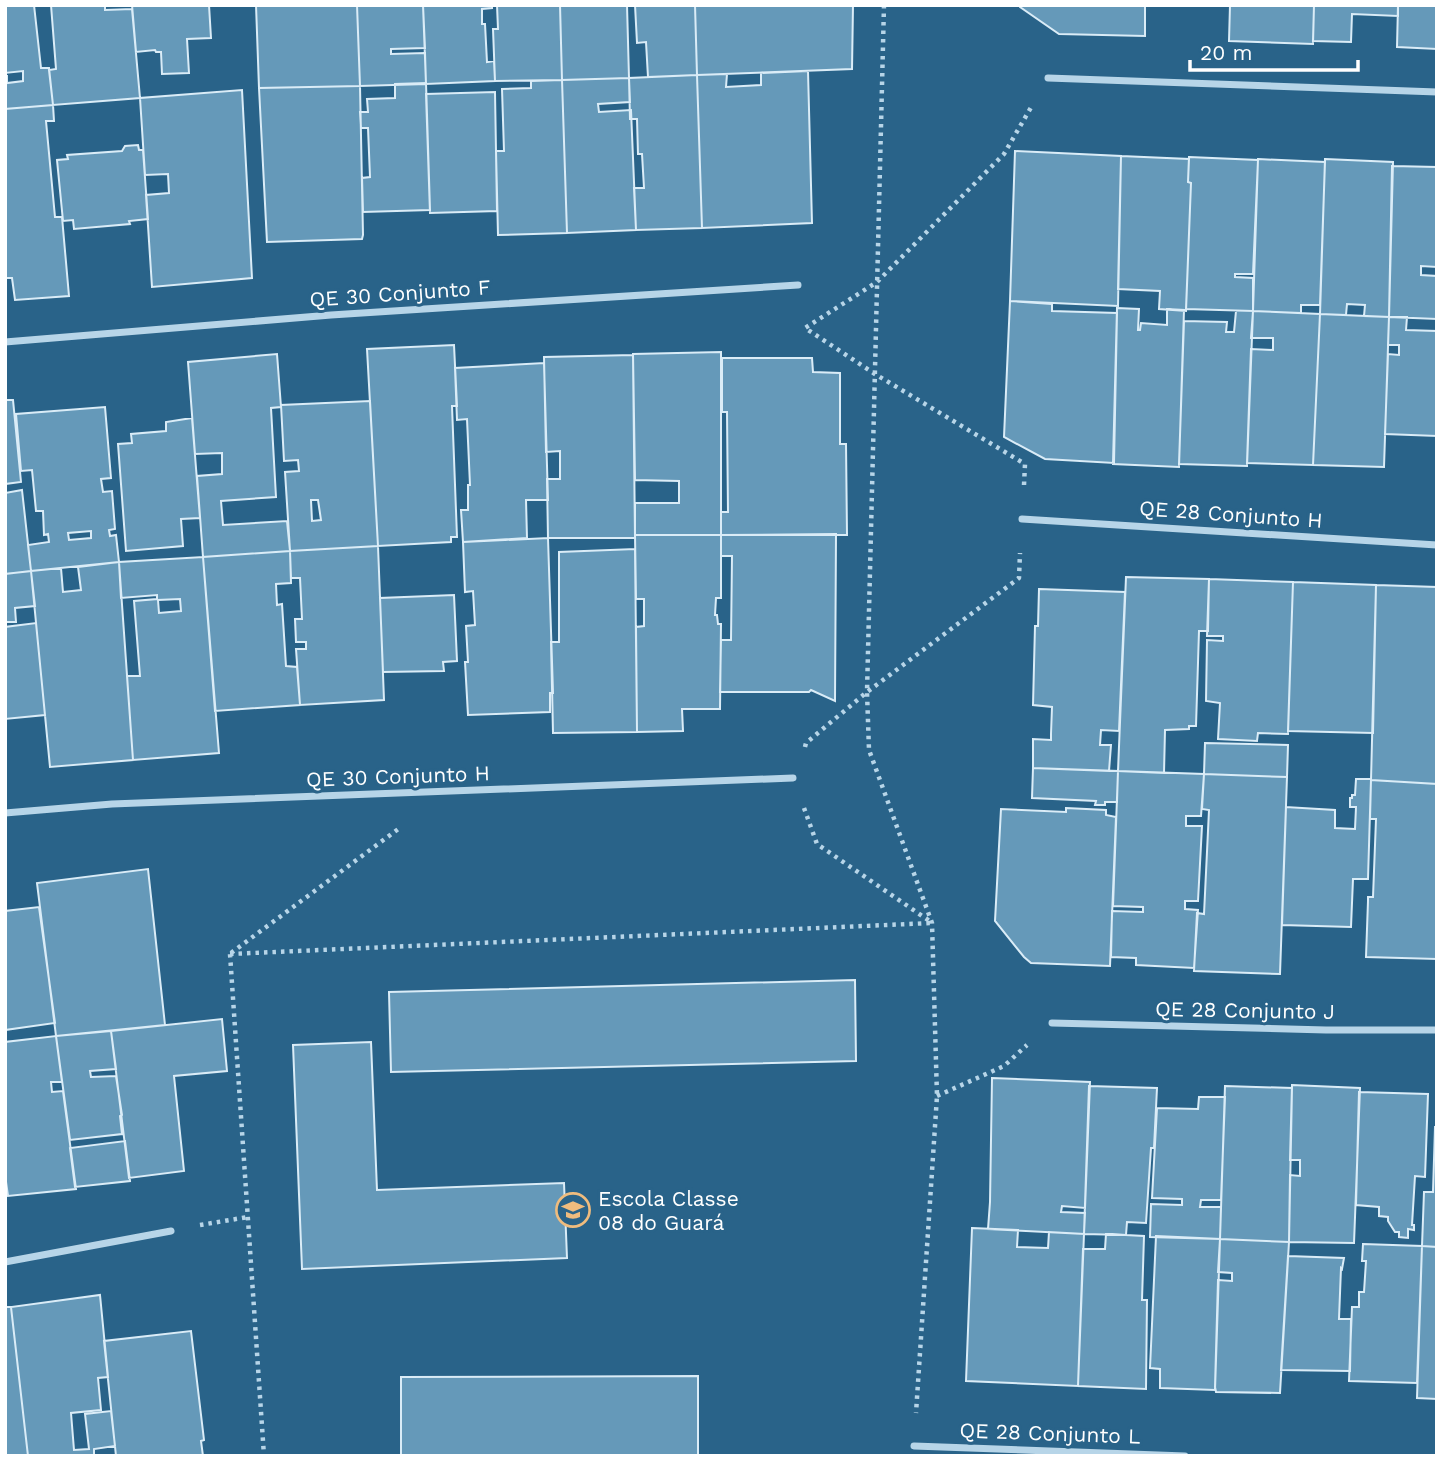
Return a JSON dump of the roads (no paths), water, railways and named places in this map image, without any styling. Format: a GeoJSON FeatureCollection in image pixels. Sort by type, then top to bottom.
{"type":"FeatureCollection","features":[{"type":"Feature","properties":{"kind":"street"},"geometry":{"type":"LineString","coordinates":[[1048,78],[1437,92]]}},
{"type":"Feature","properties":{"kind":"street","name":"QE 30 Conjunto F"},"geometry":{"type":"LineString","coordinates":[[5,342],[331,315],[798,285]]}},
{"type":"Feature","properties":{"kind":"street","name":"QE 28 Conjunto H"},"geometry":{"type":"LineString","coordinates":[[1022,519],[1437,545]]}},
{"type":"Feature","properties":{"kind":"street","name":"QE 30 Conjunto H"},"geometry":{"type":"LineString","coordinates":[[5,813],[112,804],[793,778]]}},
{"type":"Feature","properties":{"kind":"street","name":"QE 28 Conjunto J"},"geometry":{"type":"LineString","coordinates":[[1052,1023],[1437,1030]]}},
{"type":"Feature","properties":{"kind":"street"},"geometry":{"type":"LineString","coordinates":[[5,1262],[171,1231]]}},
{"type":"Feature","properties":{"kind":"street","name":"QE 28 Conjunto L"},"geometry":{"type":"LineString","coordinates":[[914,1446],[1185,1456]]}},
{"type":"Feature","properties":{"kind":"place","name":"Escola Classe 08 do Guará"},"geometry":{"type":"Point","coordinates":[573,1210]}}]}
